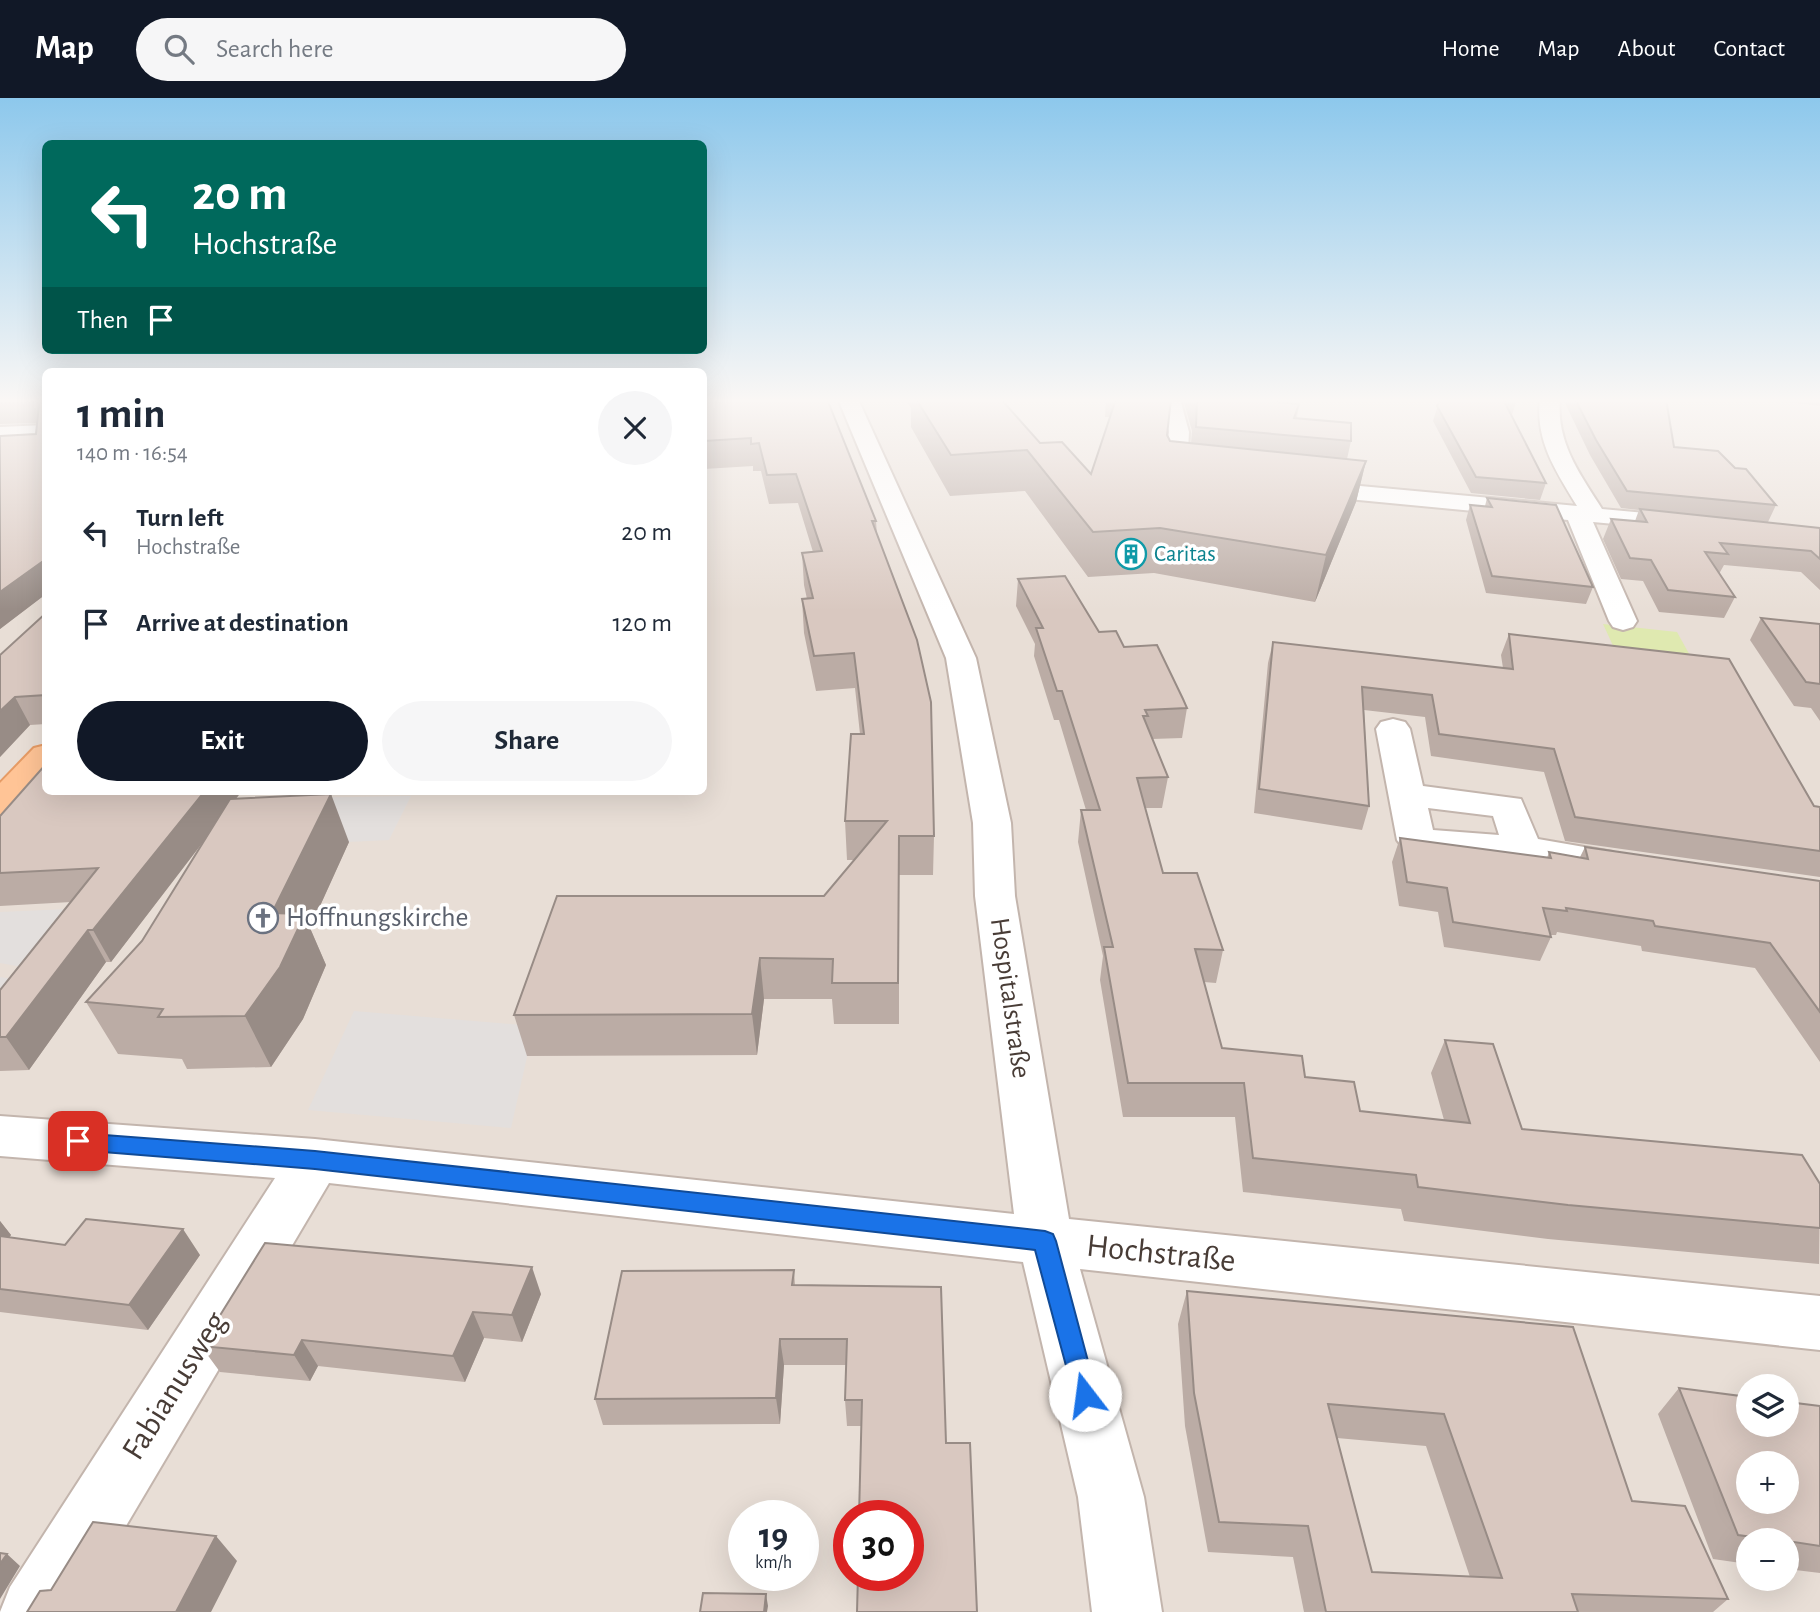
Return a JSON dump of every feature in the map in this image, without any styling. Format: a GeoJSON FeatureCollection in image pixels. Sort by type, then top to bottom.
{"type":"FeatureCollection","features":[{"type":"Feature","properties":{"kind":"main road"},"geometry":{"type":"LineString","coordinates":[[0,804],[42,759]]}},
{"type":"Feature","properties":{"kind":"street","name":"Hospitalstraße"},"geometry":{"type":"LineString","coordinates":[[879,470],[961,658],[992,823],[995,896],[1045,1241],[1111,1497],[1127,1612]]}},
{"type":"Feature","properties":{"kind":"street"},"geometry":{"type":"LineString","coordinates":[[1175,470],[1175,475],[1216,479]]}},
{"type":"Feature","properties":{"kind":"street"},"geometry":{"type":"LineString","coordinates":[[1564,470],[1586,514],[1623,621]]}},
{"type":"Feature","properties":{"kind":"street"},"geometry":{"type":"LineString","coordinates":[[1284,485],[1714,527]]}},
{"type":"Feature","properties":{"kind":"street"},"geometry":{"type":"LineString","coordinates":[[1393,729],[1416,840],[1522,849],[1630,865]]}},
{"type":"Feature","properties":{"kind":"street","name":"Hochstraße"},"geometry":{"type":"LineString","coordinates":[[0,1136],[315,1160],[1820,1323]]}},
{"type":"Feature","properties":{"kind":"street","name":"Fabianusweg"},"geometry":{"type":"LineString","coordinates":[[35,1612],[315,1160]]}},
{"type":"Feature","properties":{"kind":"shaded area"},"geometry":{"type":"Polygon","coordinates":[[[0,470],[42,470],[42,795],[707,795],[707,470],[1820,470],[1820,1612],[0,1612],[0,470]]]}},
{"type":"Feature","properties":{"kind":"shaded area"},"geometry":{"type":"Polygon","coordinates":[[[411,796],[389,840],[288,845],[236,799],[411,796]]]}},
{"type":"Feature","properties":{"kind":"shaded area"},"geometry":{"type":"Polygon","coordinates":[[[91,908],[0,1032],[0,977],[13,979],[22,967],[0,963],[0,912],[91,908]]]}},
{"type":"Feature","properties":{"kind":"shaded area"},"geometry":{"type":"Polygon","coordinates":[[[354,1011],[534,1026],[511,1128],[308,1110],[354,1011]]]}},
{"type":"Feature","properties":{"kind":"green space"},"geometry":{"type":"Polygon","coordinates":[[[1603,624],[1677,632],[1692,659],[1615,650],[1603,624]]]}},
{"type":"Feature","properties":{"kind":"building"},"geometry":{"type":"Polygon","coordinates":[[[0,470],[42,470],[42,562],[0,592],[0,470]]]}},
{"type":"Feature","properties":{"kind":"building"},"geometry":{"type":"Polygon","coordinates":[[[766,470],[855,470],[917,640],[931,702],[934,836],[899,836],[898,983],[832,983],[833,959],[760,958],[752,1014],[514,1015],[557,896],[824,896],[887,821],[845,821],[851,734],[864,734],[854,653],[814,656],[802,599],[813,598],[802,553],[822,551],[796,474],[767,475],[766,470]]]}},
{"type":"Feature","properties":{"kind":"building"},"geometry":{"type":"Polygon","coordinates":[[[1043,470],[1087,470],[1091,474],[1092,470],[1362,470],[1326,555],[1160,528],[1093,532],[1043,470]]]}},
{"type":"Feature","properties":{"kind":"building"},"geometry":{"type":"Polygon","coordinates":[[[1472,470],[1539,470],[1546,483],[1476,477],[1472,470]]]}},
{"type":"Feature","properties":{"kind":"building"},"geometry":{"type":"Polygon","coordinates":[[[1614,470],[1747,470],[1776,505],[1627,491],[1614,470]]]}},
{"type":"Feature","properties":{"kind":"building"},"geometry":{"type":"Polygon","coordinates":[[[1487,498],[1556,505],[1593,587],[1492,576],[1470,505],[1492,507],[1487,498]]]}},
{"type":"Feature","properties":{"kind":"building"},"geometry":{"type":"Polygon","coordinates":[[[1640,509],[1820,528],[1820,559],[1811,551],[1720,543],[1728,554],[1705,552],[1735,597],[1668,590],[1651,560],[1630,558],[1611,519],[1647,522],[1640,509]]]}},
{"type":"Feature","properties":{"kind":"building"},"geometry":{"type":"Polygon","coordinates":[[[1065,576],[1099,632],[1116,631],[1124,647],[1157,645],[1187,708],[1145,710],[1148,716],[1143,716],[1168,777],[1137,778],[1163,873],[1197,873],[1223,950],[1195,949],[1222,1048],[1302,1056],[1305,1077],[1354,1082],[1360,1111],[1470,1123],[1445,1040],[1493,1044],[1522,1129],[1802,1155],[1820,1184],[1820,1228],[1568,1205],[1418,1187],[1416,1175],[1253,1158],[1244,1083],[1128,1083],[1104,947],[1113,947],[1081,810],[1100,810],[1062,691],[1057,691],[1036,628],[1043,628],[1018,579],[1065,576]]]}},
{"type":"Feature","properties":{"kind":"building"},"geometry":{"type":"Polygon","coordinates":[[[42,617],[42,695],[15,697],[0,711],[0,655],[42,617]]]}},
{"type":"Feature","properties":{"kind":"building"},"geometry":{"type":"Polygon","coordinates":[[[1761,618],[1820,624],[1820,684],[1806,682],[1761,618]]]}},
{"type":"Feature","properties":{"kind":"building"},"geometry":{"type":"Polygon","coordinates":[[[1509,634],[1729,659],[1814,806],[1820,807],[1820,851],[1575,817],[1554,749],[1439,734],[1432,695],[1362,687],[1369,806],[1259,789],[1273,642],[1513,669],[1509,634]]]}},
{"type":"Feature","properties":{"kind":"building"},"geometry":{"type":"Polygon","coordinates":[[[42,769],[42,795],[202,795],[93,930],[88,930],[6,1037],[0,1037],[0,990],[98,868],[0,873],[0,816],[42,769]]]}},
{"type":"Feature","properties":{"kind":"building"},"geometry":{"type":"Polygon","coordinates":[[[331,795],[272,913],[305,914],[280,967],[245,1016],[158,1017],[163,1009],[86,1002],[142,941],[230,799],[331,795]]]}},
{"type":"Feature","properties":{"kind":"building"},"geometry":{"type":"Polygon","coordinates":[[[1400,838],[1551,858],[1549,852],[1588,859],[1585,847],[1820,881],[1820,1012],[1770,943],[1655,926],[1653,921],[1566,908],[1567,911],[1543,908],[1551,937],[1453,922],[1447,888],[1407,882],[1400,838]]]}},
{"type":"Feature","properties":{"kind":"building"},"geometry":{"type":"Polygon","coordinates":[[[86,1219],[183,1229],[129,1305],[0,1289],[0,1236],[65,1245],[86,1219]]]}},
{"type":"Feature","properties":{"kind":"building"},"geometry":{"type":"Polygon","coordinates":[[[265,1243],[532,1267],[512,1315],[473,1312],[453,1356],[302,1340],[294,1355],[201,1346],[265,1243]]]}},
{"type":"Feature","properties":{"kind":"building"},"geometry":{"type":"Polygon","coordinates":[[[794,1270],[792,1285],[941,1287],[946,1443],[970,1443],[977,1612],[857,1612],[858,1591],[924,1591],[924,1500],[859,1500],[862,1400],[845,1400],[847,1339],[780,1339],[776,1398],[595,1399],[622,1271],[794,1270]]]}},
{"type":"Feature","properties":{"kind":"building"},"geometry":{"type":"Polygon","coordinates":[[[1187,1291],[1573,1327],[1632,1501],[1685,1506],[1728,1599],[1572,1594],[1578,1612],[1326,1612],[1308,1526],[1219,1522],[1194,1393],[1187,1291]],[[1328,1404],[1372,1572],[1502,1578],[1444,1414],[1328,1404]]]}},
{"type":"Feature","properties":{"kind":"building"},"geometry":{"type":"Polygon","coordinates":[[[1679,1388],[1736,1395],[1736,1437],[1799,1437],[1799,1403],[1820,1406],[1820,1546],[1799,1543],[1799,1528],[1736,1530],[1679,1388]]]}},
{"type":"Feature","properties":{"kind":"building"},"geometry":{"type":"Polygon","coordinates":[[[93,1522],[216,1536],[176,1612],[27,1612],[40,1591],[51,1590],[93,1522]]]}},
{"type":"Feature","properties":{"kind":"building"},"geometry":{"type":"Polygon","coordinates":[[[0,1553],[7,1554],[0,1564],[0,1553]]]}},
{"type":"Feature","properties":{"kind":"building"},"geometry":{"type":"Polygon","coordinates":[[[703,1593],[766,1594],[764,1612],[700,1612],[703,1593]]]}},
{"type":"Feature","properties":{"kind":"place","name":"Caritas"},"geometry":{"type":"Point","coordinates":[1131,554]}},
{"type":"Feature","properties":{"kind":"place","name":"Hoffnungskirche"},"geometry":{"type":"Point","coordinates":[263,918]}},
{"type":"Feature","properties":{"kind":"route"},"geometry":{"type":"LineString","coordinates":[[78,1141],[315,1160],[1045,1241],[1085,1395]]}}]}
